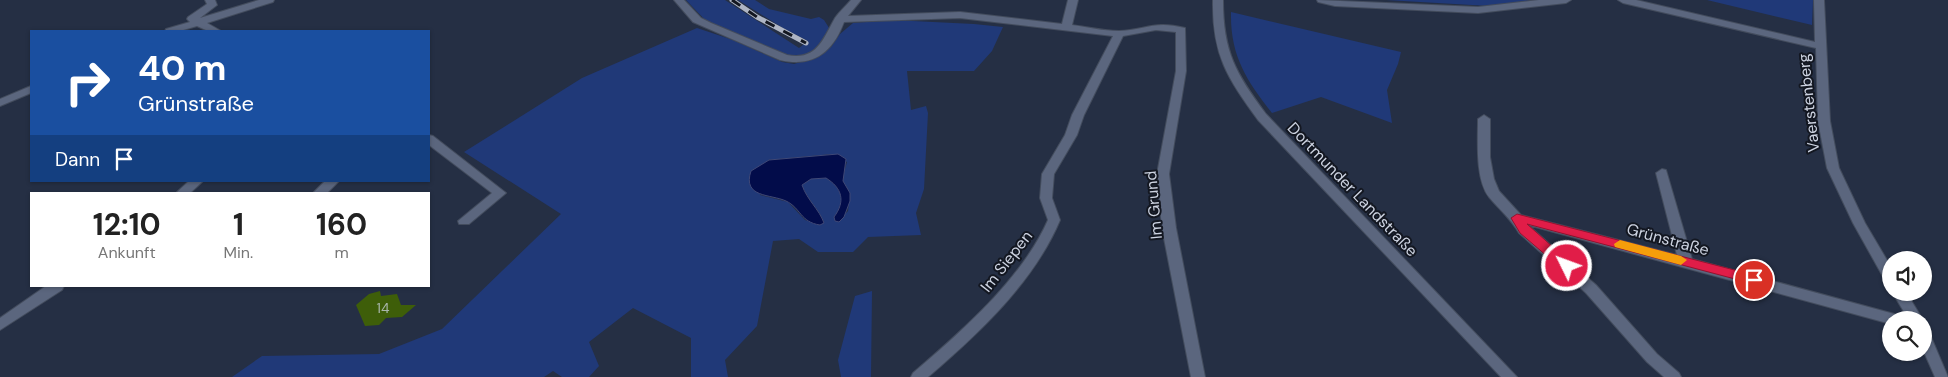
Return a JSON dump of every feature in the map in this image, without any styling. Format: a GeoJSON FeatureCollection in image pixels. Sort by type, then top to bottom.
{"type":"FeatureCollection","features":[{"type":"Feature","properties":{"kind":"street"},"geometry":{"type":"LineString","coordinates":[[210,0],[212,5],[191,20],[214,30]]}},
{"type":"Feature","properties":{"kind":"street"},"geometry":{"type":"LineString","coordinates":[[173,30],[269,0]]}},
{"type":"Feature","properties":{"kind":"street"},"geometry":{"type":"LineString","coordinates":[[680,0],[697,20],[790,60],[805,59],[826,46],[832,39],[840,19],[856,0]]}},
{"type":"Feature","properties":{"kind":"street"},"geometry":{"type":"LineString","coordinates":[[1066,27],[1073,0]]}},
{"type":"Feature","properties":{"kind":"street","name":"Dortmunder Landstraße"},"geometry":{"type":"LineString","coordinates":[[1218,0],[1221,50],[1237,83],[1262,117],[1510,377]]}},
{"type":"Feature","properties":{"kind":"street"},"geometry":{"type":"LineString","coordinates":[[1322,0],[1335,3],[1478,10],[1566,0]]}},
{"type":"Feature","properties":{"kind":"street"},"geometry":{"type":"LineString","coordinates":[[1623,0],[1820,46]]}},
{"type":"Feature","properties":{"kind":"street","name":"Vaerstenberg"},"geometry":{"type":"LineString","coordinates":[[1819,0],[1824,121],[1833,168],[1859,223],[1882,263]]}},
{"type":"Feature","properties":{"kind":"street"},"geometry":{"type":"LineString","coordinates":[[840,19],[960,15],[1119,34]]}},
{"type":"Feature","properties":{"kind":"street","name":"Im Grund"},"geometry":{"type":"LineString","coordinates":[[1119,34],[1169,27],[1181,30],[1181,71],[1163,174],[1170,234],[1198,377]]}},
{"type":"Feature","properties":{"kind":"street","name":"Im Siepen"},"geometry":{"type":"LineString","coordinates":[[918,377],[967,335],[1028,266],[1044,243],[1054,220],[1046,198],[1048,174],[1071,135],[1078,115],[1119,34]]}},
{"type":"Feature","properties":{"kind":"street"},"geometry":{"type":"LineString","coordinates":[[0,103],[30,89]]}},
{"type":"Feature","properties":{"kind":"street"},"geometry":{"type":"LineString","coordinates":[[1484,119],[1484,157],[1493,194],[1517,218],[1524,230],[1554,254],[1591,289],[1652,358],[1674,377]]}},
{"type":"Feature","properties":{"kind":"street"},"geometry":{"type":"LineString","coordinates":[[430,140],[500,194],[464,221]]}},
{"type":"Feature","properties":{"kind":"street"},"geometry":{"type":"LineString","coordinates":[[1662,173],[1686,262]]}},
{"type":"Feature","properties":{"kind":"street"},"geometry":{"type":"LineString","coordinates":[[183,192],[196,182]]}},
{"type":"Feature","properties":{"kind":"street"},"geometry":{"type":"LineString","coordinates":[[320,192],[332,182]]}},
{"type":"Feature","properties":{"kind":"street","name":"Grünstraße"},"geometry":{"type":"LineString","coordinates":[[1517,218],[1882,316]]}},
{"type":"Feature","properties":{"kind":"street"},"geometry":{"type":"LineString","coordinates":[[0,325],[56,287]]}},
{"type":"Feature","properties":{"kind":"street"},"geometry":{"type":"LineString","coordinates":[[1932,355],[1942,377]]}},
{"type":"Feature","properties":{"kind":"shaded area"},"geometry":{"type":"Polygon","coordinates":[[[686,0],[725,0],[799,48],[808,41],[738,0],[755,0],[769,9],[811,19],[819,17],[824,20],[831,31],[828,38],[808,55],[791,58],[708,23],[686,0]]]}},
{"type":"Feature","properties":{"kind":"shaded area"},"geometry":{"type":"Polygon","coordinates":[[[1386,0],[1533,0],[1489,6],[1386,0]]]}},
{"type":"Feature","properties":{"kind":"shaded area"},"geometry":{"type":"Polygon","coordinates":[[[1707,0],[1813,0],[1812,25],[1707,0]]]}},
{"type":"Feature","properties":{"kind":"shaded area"},"geometry":{"type":"Polygon","coordinates":[[[1231,12],[1401,52],[1387,90],[1392,123],[1321,97],[1272,113],[1254,89],[1241,66],[1233,41],[1231,12]]]}},
{"type":"Feature","properties":{"kind":"shaded area"},"geometry":{"type":"Polygon","coordinates":[[[892,20],[1003,27],[992,51],[974,71],[907,71],[911,110],[926,106],[928,113],[924,189],[916,213],[921,235],[868,237],[853,252],[818,252],[799,239],[773,241],[757,326],[725,360],[728,377],[691,377],[691,338],[633,308],[589,342],[599,366],[589,377],[562,377],[553,371],[544,377],[232,377],[262,356],[379,354],[442,329],[561,214],[464,152],[582,78],[697,28],[733,40],[782,62],[794,64],[817,57],[831,47],[840,34],[853,23],[892,20]],[[832,154],[768,160],[760,195],[788,202],[805,220],[820,225],[824,222],[802,185],[811,179],[826,178],[839,191],[840,206],[834,217],[835,221],[839,221],[848,211],[850,193],[843,181],[847,162],[832,154]]]}},
{"type":"Feature","properties":{"kind":"shaded area"},"geometry":{"type":"Polygon","coordinates":[[[838,154],[846,159],[843,181],[850,193],[850,201],[844,217],[839,222],[835,221],[834,217],[840,206],[839,191],[826,178],[811,179],[802,185],[822,218],[824,223],[820,225],[808,221],[795,207],[786,201],[754,191],[749,180],[751,171],[769,160],[838,154]]]}},
{"type":"Feature","properties":{"kind":"shaded area"},"geometry":{"type":"Polygon","coordinates":[[[872,291],[871,377],[841,377],[838,360],[855,296],[872,291]]]}},
{"type":"Feature","properties":{"kind":"building"},"geometry":{"type":"Polygon","coordinates":[[[380,291],[381,296],[397,294],[401,305],[416,305],[402,317],[386,318],[379,325],[365,326],[356,305],[369,294],[380,291]]]}},
{"type":"Feature","properties":{"kind":"railway"},"geometry":{"type":"LineString","coordinates":[[732,0],[757,17],[806,43]]}},
{"type":"Feature","properties":{"kind":"slow traffic"},"geometry":{"type":"LineString","coordinates":[[1620,244],[1681,260]]}},
{"type":"Feature","properties":{"kind":"route"},"geometry":{"type":"LineString","coordinates":[[1567,266],[1524,230],[1517,218],[1754,280]]}}]}
